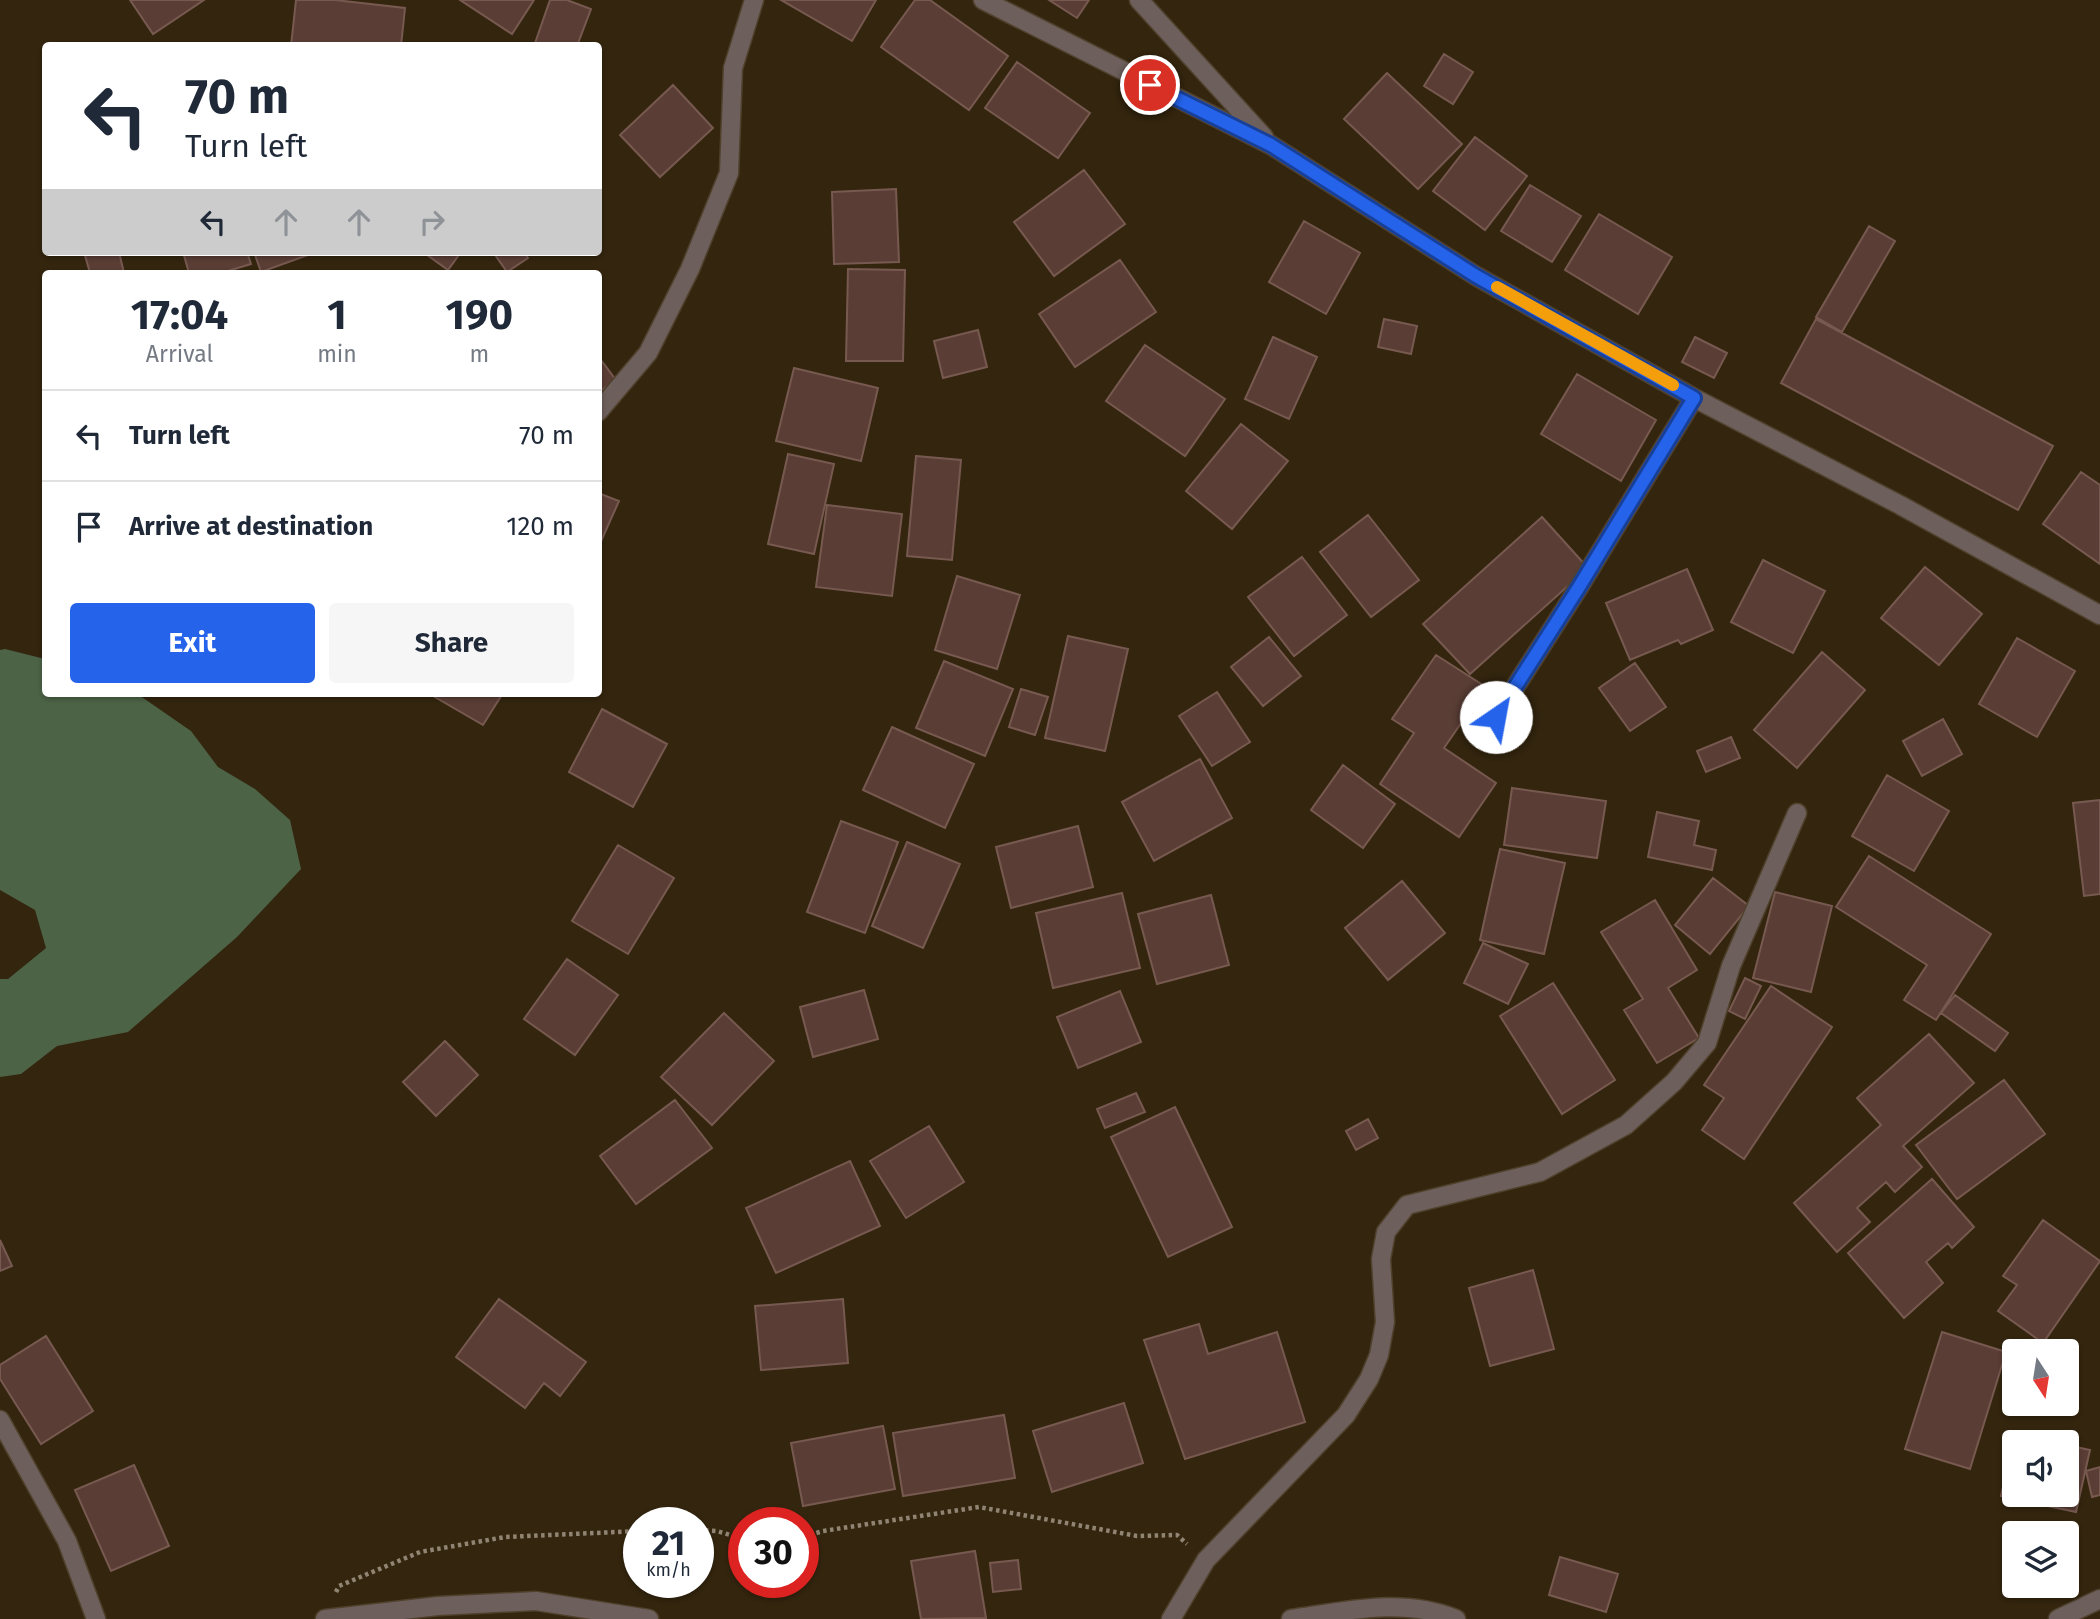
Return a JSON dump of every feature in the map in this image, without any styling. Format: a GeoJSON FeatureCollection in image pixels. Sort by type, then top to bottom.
{"type":"FeatureCollection","features":[{"type":"Feature","properties":{"kind":"street"},"geometry":{"type":"LineString","coordinates":[[602,407],[648,353],[690,269],[729,173],[733,68],[754,0]]}},
{"type":"Feature","properties":{"kind":"street"},"geometry":{"type":"LineString","coordinates":[[983,0],[1271,145],[1476,276],[1694,398],[1900,505],[2100,615]]}},
{"type":"Feature","properties":{"kind":"street"},"geometry":{"type":"LineString","coordinates":[[1139,0],[1271,145]]}},
{"type":"Feature","properties":{"kind":"street"},"geometry":{"type":"LineString","coordinates":[[1496,717],[1694,398]]}},
{"type":"Feature","properties":{"kind":"street"},"geometry":{"type":"LineString","coordinates":[[1171,1619],[1206,1560],[1346,1415],[1369,1379],[1380,1355],[1385,1322],[1381,1259],[1386,1232],[1407,1205],[1540,1171],[1626,1125],[1674,1082],[1707,1043],[1731,966],[1797,813]]}},
{"type":"Feature","properties":{"kind":"street"},"geometry":{"type":"LineString","coordinates":[[0,1419],[67,1541],[96,1619]]}},
{"type":"Feature","properties":{"kind":"street"},"geometry":{"type":"LineString","coordinates":[[2058,1619],[2100,1600]]}},
{"type":"Feature","properties":{"kind":"street"},"geometry":{"type":"LineString","coordinates":[[325,1619],[438,1606],[536,1601],[649,1619]]}},
{"type":"Feature","properties":{"kind":"street"},"geometry":{"type":"LineString","coordinates":[[1291,1619],[1366,1608],[1411,1606],[1456,1619]]}},
{"type":"Feature","properties":{"kind":"path"},"geometry":{"type":"LineString","coordinates":[[819,1532],[979,1507],[1137,1536],[1177,1535],[1206,1560]]}},
{"type":"Feature","properties":{"kind":"path"},"geometry":{"type":"LineString","coordinates":[[332,1597],[340,1587],[419,1552],[505,1537],[623,1532]]}},
{"type":"Feature","properties":{"kind":"green space"},"geometry":{"type":"Polygon","coordinates":[[[0,650],[42,658],[42,697],[142,697],[191,731],[218,767],[255,789],[290,820],[301,869],[237,937],[128,1032],[57,1046],[21,1074],[0,1077],[0,979],[8,979],[46,948],[35,910],[0,890],[0,650]]]}},
{"type":"Feature","properties":{"kind":"building"},"geometry":{"type":"Polygon","coordinates":[[[130,0],[204,0],[153,34],[130,0]]]}},
{"type":"Feature","properties":{"kind":"building"},"geometry":{"type":"Polygon","coordinates":[[[296,0],[335,0],[405,8],[401,42],[291,42],[296,0]]]}},
{"type":"Feature","properties":{"kind":"building"},"geometry":{"type":"Polygon","coordinates":[[[460,0],[534,0],[512,34],[460,0]]]}},
{"type":"Feature","properties":{"kind":"building"},"geometry":{"type":"Polygon","coordinates":[[[550,0],[567,0],[591,9],[579,42],[535,42],[550,0]]]}},
{"type":"Feature","properties":{"kind":"building"},"geometry":{"type":"Polygon","coordinates":[[[781,0],[876,0],[852,41],[781,0]]]}},
{"type":"Feature","properties":{"kind":"building"},"geometry":{"type":"Polygon","coordinates":[[[915,0],[930,0],[1008,56],[969,110],[881,47],[915,0]]]}},
{"type":"Feature","properties":{"kind":"building"},"geometry":{"type":"Polygon","coordinates":[[[1049,0],[1089,0],[1077,18],[1049,0]]]}},
{"type":"Feature","properties":{"kind":"building"},"geometry":{"type":"Polygon","coordinates":[[[1444,54],[1473,72],[1453,104],[1424,86],[1444,54]]]}},
{"type":"Feature","properties":{"kind":"building"},"geometry":{"type":"Polygon","coordinates":[[[1017,62],[1090,113],[1058,158],[985,108],[1017,62]]]}},
{"type":"Feature","properties":{"kind":"building"},"geometry":{"type":"Polygon","coordinates":[[[1387,73],[1462,144],[1418,189],[1344,119],[1387,73]]]}},
{"type":"Feature","properties":{"kind":"building"},"geometry":{"type":"Polygon","coordinates":[[[673,85],[713,128],[660,177],[620,135],[673,85]]]}},
{"type":"Feature","properties":{"kind":"building"},"geometry":{"type":"Polygon","coordinates":[[[1475,137],[1527,176],[1485,230],[1433,191],[1475,137]]]}},
{"type":"Feature","properties":{"kind":"building"},"geometry":{"type":"Polygon","coordinates":[[[1084,170],[1125,224],[1054,276],[1014,222],[1084,170]]]}},
{"type":"Feature","properties":{"kind":"building"},"geometry":{"type":"Polygon","coordinates":[[[1530,185],[1581,216],[1552,262],[1501,231],[1530,185]]]}},
{"type":"Feature","properties":{"kind":"building"},"geometry":{"type":"Polygon","coordinates":[[[896,189],[899,262],[834,264],[832,192],[896,189]]]}},
{"type":"Feature","properties":{"kind":"building"},"geometry":{"type":"Polygon","coordinates":[[[1599,214],[1672,257],[1638,314],[1565,270],[1599,214]]]}},
{"type":"Feature","properties":{"kind":"building"},"geometry":{"type":"Polygon","coordinates":[[[1304,221],[1360,253],[1326,314],[1269,282],[1304,221]]]}},
{"type":"Feature","properties":{"kind":"building"},"geometry":{"type":"Polygon","coordinates":[[[1869,226],[1895,241],[1842,332],[1816,317],[1869,226]]]}},
{"type":"Feature","properties":{"kind":"building"},"geometry":{"type":"Polygon","coordinates":[[[85,256],[120,256],[123,270],[89,270],[85,256]]]}},
{"type":"Feature","properties":{"kind":"building"},"geometry":{"type":"Polygon","coordinates":[[[184,256],[248,256],[251,264],[231,270],[188,270],[184,256]]]}},
{"type":"Feature","properties":{"kind":"building"},"geometry":{"type":"Polygon","coordinates":[[[255,256],[305,256],[267,270],[260,270],[255,256]]]}},
{"type":"Feature","properties":{"kind":"building"},"geometry":{"type":"Polygon","coordinates":[[[429,256],[458,256],[448,270],[429,256]]]}},
{"type":"Feature","properties":{"kind":"building"},"geometry":{"type":"Polygon","coordinates":[[[496,256],[528,258],[510,270],[506,270],[496,256]]]}},
{"type":"Feature","properties":{"kind":"building"},"geometry":{"type":"Polygon","coordinates":[[[1120,260],[1156,312],[1075,367],[1039,314],[1120,260]]]}},
{"type":"Feature","properties":{"kind":"building"},"geometry":{"type":"Polygon","coordinates":[[[848,269],[905,270],[903,361],[846,361],[848,269]]]}},
{"type":"Feature","properties":{"kind":"building"},"geometry":{"type":"Polygon","coordinates":[[[1384,319],[1417,326],[1411,354],[1378,347],[1384,319]]]}},
{"type":"Feature","properties":{"kind":"building"},"geometry":{"type":"Polygon","coordinates":[[[1816,319],[2053,446],[2018,510],[1781,383],[1816,319]]]}},
{"type":"Feature","properties":{"kind":"building"},"geometry":{"type":"Polygon","coordinates":[[[978,330],[987,367],[943,378],[934,341],[978,330]]]}},
{"type":"Feature","properties":{"kind":"building"},"geometry":{"type":"Polygon","coordinates":[[[1273,337],[1317,357],[1289,419],[1245,399],[1273,337]]]}},
{"type":"Feature","properties":{"kind":"building"},"geometry":{"type":"Polygon","coordinates":[[[1695,337],[1727,353],[1714,378],[1682,362],[1695,337]]]}},
{"type":"Feature","properties":{"kind":"building"},"geometry":{"type":"Polygon","coordinates":[[[1145,345],[1225,399],[1185,456],[1106,401],[1145,345]]]}},
{"type":"Feature","properties":{"kind":"building"},"geometry":{"type":"Polygon","coordinates":[[[602,361],[616,380],[602,390],[602,361]]]}},
{"type":"Feature","properties":{"kind":"building"},"geometry":{"type":"Polygon","coordinates":[[[794,368],[878,388],[861,461],[776,441],[794,368]]]}},
{"type":"Feature","properties":{"kind":"building"},"geometry":{"type":"Polygon","coordinates":[[[1577,374],[1656,420],[1621,481],[1541,434],[1577,374]]]}},
{"type":"Feature","properties":{"kind":"building"},"geometry":{"type":"Polygon","coordinates":[[[1241,424],[1288,461],[1232,529],[1186,491],[1241,424]]]}},
{"type":"Feature","properties":{"kind":"building"},"geometry":{"type":"Polygon","coordinates":[[[788,454],[834,464],[814,554],[768,544],[788,454]]]}},
{"type":"Feature","properties":{"kind":"building"},"geometry":{"type":"Polygon","coordinates":[[[916,456],[961,460],[952,560],[907,556],[916,456]]]}},
{"type":"Feature","properties":{"kind":"building"},"geometry":{"type":"Polygon","coordinates":[[[2081,472],[2100,485],[2100,564],[2043,524],[2081,472]]]}},
{"type":"Feature","properties":{"kind":"building"},"geometry":{"type":"Polygon","coordinates":[[[602,495],[619,501],[602,539],[602,495]]]}},
{"type":"Feature","properties":{"kind":"building"},"geometry":{"type":"Polygon","coordinates":[[[827,505],[902,514],[892,596],[816,587],[827,505]]]}},
{"type":"Feature","properties":{"kind":"building"},"geometry":{"type":"Polygon","coordinates":[[[1368,515],[1419,580],[1371,617],[1320,552],[1368,515]]]}},
{"type":"Feature","properties":{"kind":"building"},"geometry":{"type":"Polygon","coordinates":[[[1542,517],[1588,568],[1470,674],[1423,624],[1542,517]]]}},
{"type":"Feature","properties":{"kind":"building"},"geometry":{"type":"Polygon","coordinates":[[[1302,557],[1347,615],[1294,656],[1248,597],[1302,557]]]}},
{"type":"Feature","properties":{"kind":"building"},"geometry":{"type":"Polygon","coordinates":[[[1763,560],[1825,591],[1793,653],[1731,622],[1763,560]]]}},
{"type":"Feature","properties":{"kind":"building"},"geometry":{"type":"Polygon","coordinates":[[[1925,567],[1982,614],[1939,665],[1881,618],[1925,567]]]}},
{"type":"Feature","properties":{"kind":"building"},"geometry":{"type":"Polygon","coordinates":[[[1687,569],[1713,630],[1681,644],[1678,640],[1630,660],[1606,603],[1687,569]]]}},
{"type":"Feature","properties":{"kind":"building"},"geometry":{"type":"Polygon","coordinates":[[[957,576],[1020,595],[997,669],[935,650],[957,576]]]}},
{"type":"Feature","properties":{"kind":"building"},"geometry":{"type":"Polygon","coordinates":[[[1068,636],[1128,649],[1105,751],[1045,738],[1068,636]]]}},
{"type":"Feature","properties":{"kind":"building"},"geometry":{"type":"Polygon","coordinates":[[[1269,637],[1301,676],[1263,706],[1231,667],[1269,637]]]}},
{"type":"Feature","properties":{"kind":"building"},"geometry":{"type":"Polygon","coordinates":[[[2017,638],[2075,671],[2037,737],[1979,704],[2017,638]]]}},
{"type":"Feature","properties":{"kind":"building"},"geometry":{"type":"Polygon","coordinates":[[[1822,652],[1865,690],[1797,768],[1754,730],[1822,652]]]}},
{"type":"Feature","properties":{"kind":"building"},"geometry":{"type":"Polygon","coordinates":[[[1436,655],[1486,687],[1444,748],[1496,783],[1459,837],[1380,784],[1414,733],[1392,719],[1436,655]]]}},
{"type":"Feature","properties":{"kind":"building"},"geometry":{"type":"Polygon","coordinates":[[[944,661],[1013,689],[985,756],[916,728],[944,661]]]}},
{"type":"Feature","properties":{"kind":"building"},"geometry":{"type":"Polygon","coordinates":[[[1635,663],[1666,707],[1630,731],[1599,688],[1635,663]]]}},
{"type":"Feature","properties":{"kind":"building"},"geometry":{"type":"Polygon","coordinates":[[[1021,689],[1048,697],[1035,735],[1009,727],[1021,689]]]}},
{"type":"Feature","properties":{"kind":"building"},"geometry":{"type":"Polygon","coordinates":[[[1217,692],[1250,742],[1212,766],[1179,716],[1217,692]]]}},
{"type":"Feature","properties":{"kind":"building"},"geometry":{"type":"Polygon","coordinates":[[[435,697],[500,697],[483,725],[435,697]]]}},
{"type":"Feature","properties":{"kind":"building"},"geometry":{"type":"Polygon","coordinates":[[[602,709],[667,744],[633,807],[569,772],[602,709]]]}},
{"type":"Feature","properties":{"kind":"building"},"geometry":{"type":"Polygon","coordinates":[[[1943,719],[1962,754],[1922,776],[1903,741],[1943,719]]]}},
{"type":"Feature","properties":{"kind":"building"},"geometry":{"type":"Polygon","coordinates":[[[892,727],[974,764],[945,828],[863,790],[892,727]]]}},
{"type":"Feature","properties":{"kind":"building"},"geometry":{"type":"Polygon","coordinates":[[[1731,737],[1740,758],[1706,772],[1697,751],[1731,737]]]}},
{"type":"Feature","properties":{"kind":"building"},"geometry":{"type":"Polygon","coordinates":[[[1200,759],[1232,818],[1154,861],[1122,802],[1200,759]]]}},
{"type":"Feature","properties":{"kind":"building"},"geometry":{"type":"Polygon","coordinates":[[[1343,765],[1395,804],[1363,848],[1311,810],[1343,765]]]}},
{"type":"Feature","properties":{"kind":"building"},"geometry":{"type":"Polygon","coordinates":[[[1887,775],[1949,811],[1914,871],[1852,836],[1887,775]]]}},
{"type":"Feature","properties":{"kind":"building"},"geometry":{"type":"Polygon","coordinates":[[[1512,788],[1606,801],[1597,858],[1504,845],[1512,788]]]}},
{"type":"Feature","properties":{"kind":"building"},"geometry":{"type":"Polygon","coordinates":[[[2100,800],[2100,894],[2084,896],[2073,803],[2100,800]]]}},
{"type":"Feature","properties":{"kind":"building"},"geometry":{"type":"Polygon","coordinates":[[[1657,812],[1699,821],[1694,845],[1716,850],[1712,870],[1648,857],[1657,812]]]}},
{"type":"Feature","properties":{"kind":"building"},"geometry":{"type":"Polygon","coordinates":[[[841,821],[898,842],[865,933],[807,912],[841,821]]]}},
{"type":"Feature","properties":{"kind":"building"},"geometry":{"type":"Polygon","coordinates":[[[1078,826],[1093,887],[1011,908],[996,847],[1078,826]]]}},
{"type":"Feature","properties":{"kind":"building"},"geometry":{"type":"Polygon","coordinates":[[[907,842],[960,864],[923,948],[872,926],[907,842]]]}},
{"type":"Feature","properties":{"kind":"building"},"geometry":{"type":"Polygon","coordinates":[[[618,845],[674,878],[628,954],[572,921],[618,845]]]}},
{"type":"Feature","properties":{"kind":"building"},"geometry":{"type":"Polygon","coordinates":[[[1500,849],[1565,863],[1544,954],[1480,940],[1500,849]]]}},
{"type":"Feature","properties":{"kind":"building"},"geometry":{"type":"Polygon","coordinates":[[[1869,856],[1991,934],[1936,1020],[1904,1000],[1927,965],[1836,907],[1869,856]]]}},
{"type":"Feature","properties":{"kind":"building"},"geometry":{"type":"Polygon","coordinates":[[[1713,878],[1749,906],[1710,954],[1675,925],[1713,878]]]}},
{"type":"Feature","properties":{"kind":"building"},"geometry":{"type":"Polygon","coordinates":[[[1402,881],[1445,933],[1388,980],[1345,928],[1402,881]]]}},
{"type":"Feature","properties":{"kind":"building"},"geometry":{"type":"Polygon","coordinates":[[[1775,892],[1832,906],[1811,992],[1753,978],[1775,892]]]}},
{"type":"Feature","properties":{"kind":"building"},"geometry":{"type":"Polygon","coordinates":[[[1122,893],[1140,968],[1053,988],[1036,913],[1122,893]]]}},
{"type":"Feature","properties":{"kind":"building"},"geometry":{"type":"Polygon","coordinates":[[[1211,895],[1229,965],[1157,984],[1138,914],[1211,895]]]}},
{"type":"Feature","properties":{"kind":"building"},"geometry":{"type":"Polygon","coordinates":[[[1655,900],[1697,970],[1668,988],[1699,1038],[1657,1063],[1624,1010],[1643,999],[1601,932],[1655,900]]]}},
{"type":"Feature","properties":{"kind":"building"},"geometry":{"type":"Polygon","coordinates":[[[1483,943],[1528,964],[1508,1004],[1464,983],[1483,943]]]}},
{"type":"Feature","properties":{"kind":"building"},"geometry":{"type":"Polygon","coordinates":[[[567,959],[618,995],[575,1055],[524,1019],[567,959]]]}},
{"type":"Feature","properties":{"kind":"building"},"geometry":{"type":"Polygon","coordinates":[[[1745,978],[1761,986],[1745,1019],[1729,1011],[1745,978]]]}},
{"type":"Feature","properties":{"kind":"building"},"geometry":{"type":"Polygon","coordinates":[[[1553,983],[1615,1080],[1562,1114],[1500,1016],[1553,983]]]}},
{"type":"Feature","properties":{"kind":"building"},"geometry":{"type":"Polygon","coordinates":[[[1771,986],[1832,1027],[1744,1159],[1702,1130],[1724,1098],[1704,1085],[1771,986]]]}},
{"type":"Feature","properties":{"kind":"building"},"geometry":{"type":"Polygon","coordinates":[[[864,990],[878,1039],[813,1057],[800,1007],[864,990]]]}},
{"type":"Feature","properties":{"kind":"building"},"geometry":{"type":"Polygon","coordinates":[[[1120,991],[1141,1042],[1078,1068],[1057,1017],[1120,991]]]}},
{"type":"Feature","properties":{"kind":"building"},"geometry":{"type":"Polygon","coordinates":[[[1955,995],[2008,1033],[1995,1051],[1941,1013],[1955,995]]]}},
{"type":"Feature","properties":{"kind":"building"},"geometry":{"type":"Polygon","coordinates":[[[724,1013],[774,1061],[712,1125],[661,1077],[724,1013]]]}},
{"type":"Feature","properties":{"kind":"building"},"geometry":{"type":"Polygon","coordinates":[[[1929,1034],[1974,1083],[1903,1146],[1922,1167],[1895,1192],[1886,1182],[1857,1208],[1870,1222],[1837,1252],[1794,1203],[1881,1125],[1857,1098],[1929,1034]]]}},
{"type":"Feature","properties":{"kind":"building"},"geometry":{"type":"Polygon","coordinates":[[[445,1041],[478,1075],[436,1116],[403,1082],[445,1041]]]}},
{"type":"Feature","properties":{"kind":"building"},"geometry":{"type":"Polygon","coordinates":[[[2004,1080],[2045,1134],[1957,1199],[1916,1145],[2004,1080]]]}},
{"type":"Feature","properties":{"kind":"building"},"geometry":{"type":"Polygon","coordinates":[[[1136,1093],[1145,1112],[1105,1128],[1097,1109],[1136,1093]]]}},
{"type":"Feature","properties":{"kind":"building"},"geometry":{"type":"Polygon","coordinates":[[[675,1100],[712,1148],[636,1204],[600,1156],[675,1100]]]}},
{"type":"Feature","properties":{"kind":"building"},"geometry":{"type":"Polygon","coordinates":[[[1175,1107],[1232,1227],[1168,1257],[1111,1137],[1175,1107]]]}},
{"type":"Feature","properties":{"kind":"building"},"geometry":{"type":"Polygon","coordinates":[[[1368,1119],[1378,1138],[1356,1150],[1346,1131],[1368,1119]]]}},
{"type":"Feature","properties":{"kind":"building"},"geometry":{"type":"Polygon","coordinates":[[[929,1126],[964,1182],[906,1218],[870,1161],[929,1126]]]}},
{"type":"Feature","properties":{"kind":"building"},"geometry":{"type":"Polygon","coordinates":[[[850,1161],[880,1226],[776,1273],[746,1208],[850,1161]]]}},
{"type":"Feature","properties":{"kind":"building"},"geometry":{"type":"Polygon","coordinates":[[[1932,1179],[1974,1227],[1952,1248],[1948,1243],[1926,1262],[1943,1283],[1904,1318],[1848,1253],[1932,1179]]]}},
{"type":"Feature","properties":{"kind":"building"},"geometry":{"type":"Polygon","coordinates":[[[2043,1220],[2100,1261],[2046,1339],[2037,1339],[1998,1311],[2017,1285],[2003,1276],[2043,1220]]]}},
{"type":"Feature","properties":{"kind":"building"},"geometry":{"type":"Polygon","coordinates":[[[0,1240],[12,1266],[0,1271],[0,1240]]]}},
{"type":"Feature","properties":{"kind":"building"},"geometry":{"type":"Polygon","coordinates":[[[1533,1270],[1554,1349],[1490,1366],[1469,1288],[1533,1270]]]}},
{"type":"Feature","properties":{"kind":"building"},"geometry":{"type":"Polygon","coordinates":[[[499,1299],[586,1362],[560,1396],[544,1383],[525,1408],[456,1357],[499,1299]]]}},
{"type":"Feature","properties":{"kind":"building"},"geometry":{"type":"Polygon","coordinates":[[[843,1299],[848,1363],[761,1370],[755,1306],[843,1299]]]}},
{"type":"Feature","properties":{"kind":"building"},"geometry":{"type":"Polygon","coordinates":[[[1199,1324],[1208,1354],[1277,1332],[1305,1422],[1185,1459],[1144,1340],[1199,1324]]]}},
{"type":"Feature","properties":{"kind":"building"},"geometry":{"type":"Polygon","coordinates":[[[1942,1332],[2002,1351],[2002,1365],[1970,1469],[1905,1449],[1942,1332]]]}},
{"type":"Feature","properties":{"kind":"building"},"geometry":{"type":"Polygon","coordinates":[[[46,1336],[93,1411],[41,1444],[0,1379],[0,1365],[46,1336]]]}},
{"type":"Feature","properties":{"kind":"building"},"geometry":{"type":"Polygon","coordinates":[[[1124,1403],[1143,1463],[1052,1492],[1033,1431],[1124,1403]]]}},
{"type":"Feature","properties":{"kind":"building"},"geometry":{"type":"Polygon","coordinates":[[[1004,1415],[1015,1478],[903,1496],[893,1433],[1004,1415]]]}},
{"type":"Feature","properties":{"kind":"building"},"geometry":{"type":"Polygon","coordinates":[[[883,1426],[895,1489],[803,1506],[791,1443],[883,1426]]]}},
{"type":"Feature","properties":{"kind":"building"},"geometry":{"type":"Polygon","coordinates":[[[2079,1448],[2090,1450],[2079,1499],[2079,1448]]]}},
{"type":"Feature","properties":{"kind":"building"},"geometry":{"type":"Polygon","coordinates":[[[134,1465],[169,1546],[111,1571],[75,1490],[134,1465]]]}},
{"type":"Feature","properties":{"kind":"building"},"geometry":{"type":"Polygon","coordinates":[[[2100,1467],[2100,1495],[2092,1497],[2086,1471],[2100,1467]]]}},
{"type":"Feature","properties":{"kind":"building"},"geometry":{"type":"Polygon","coordinates":[[[2053,1507],[2077,1507],[2076,1512],[2053,1507]]]}},
{"type":"Feature","properties":{"kind":"building"},"geometry":{"type":"Polygon","coordinates":[[[975,1551],[986,1618],[921,1619],[911,1561],[975,1551]]]}},
{"type":"Feature","properties":{"kind":"building"},"geometry":{"type":"Polygon","coordinates":[[[1560,1557],[1618,1574],[1606,1612],[1549,1595],[1560,1557]]]}},
{"type":"Feature","properties":{"kind":"building"},"geometry":{"type":"Polygon","coordinates":[[[1018,1560],[1021,1589],[993,1592],[990,1563],[1018,1560]]]}},
{"type":"Feature","properties":{"kind":"slow traffic"},"geometry":{"type":"LineString","coordinates":[[1497,287],[1673,385]]}},
{"type":"Feature","properties":{"kind":"route"},"geometry":{"type":"LineString","coordinates":[[1150,85],[1271,145],[1476,276],[1694,398],[1496,717]]}}]}
